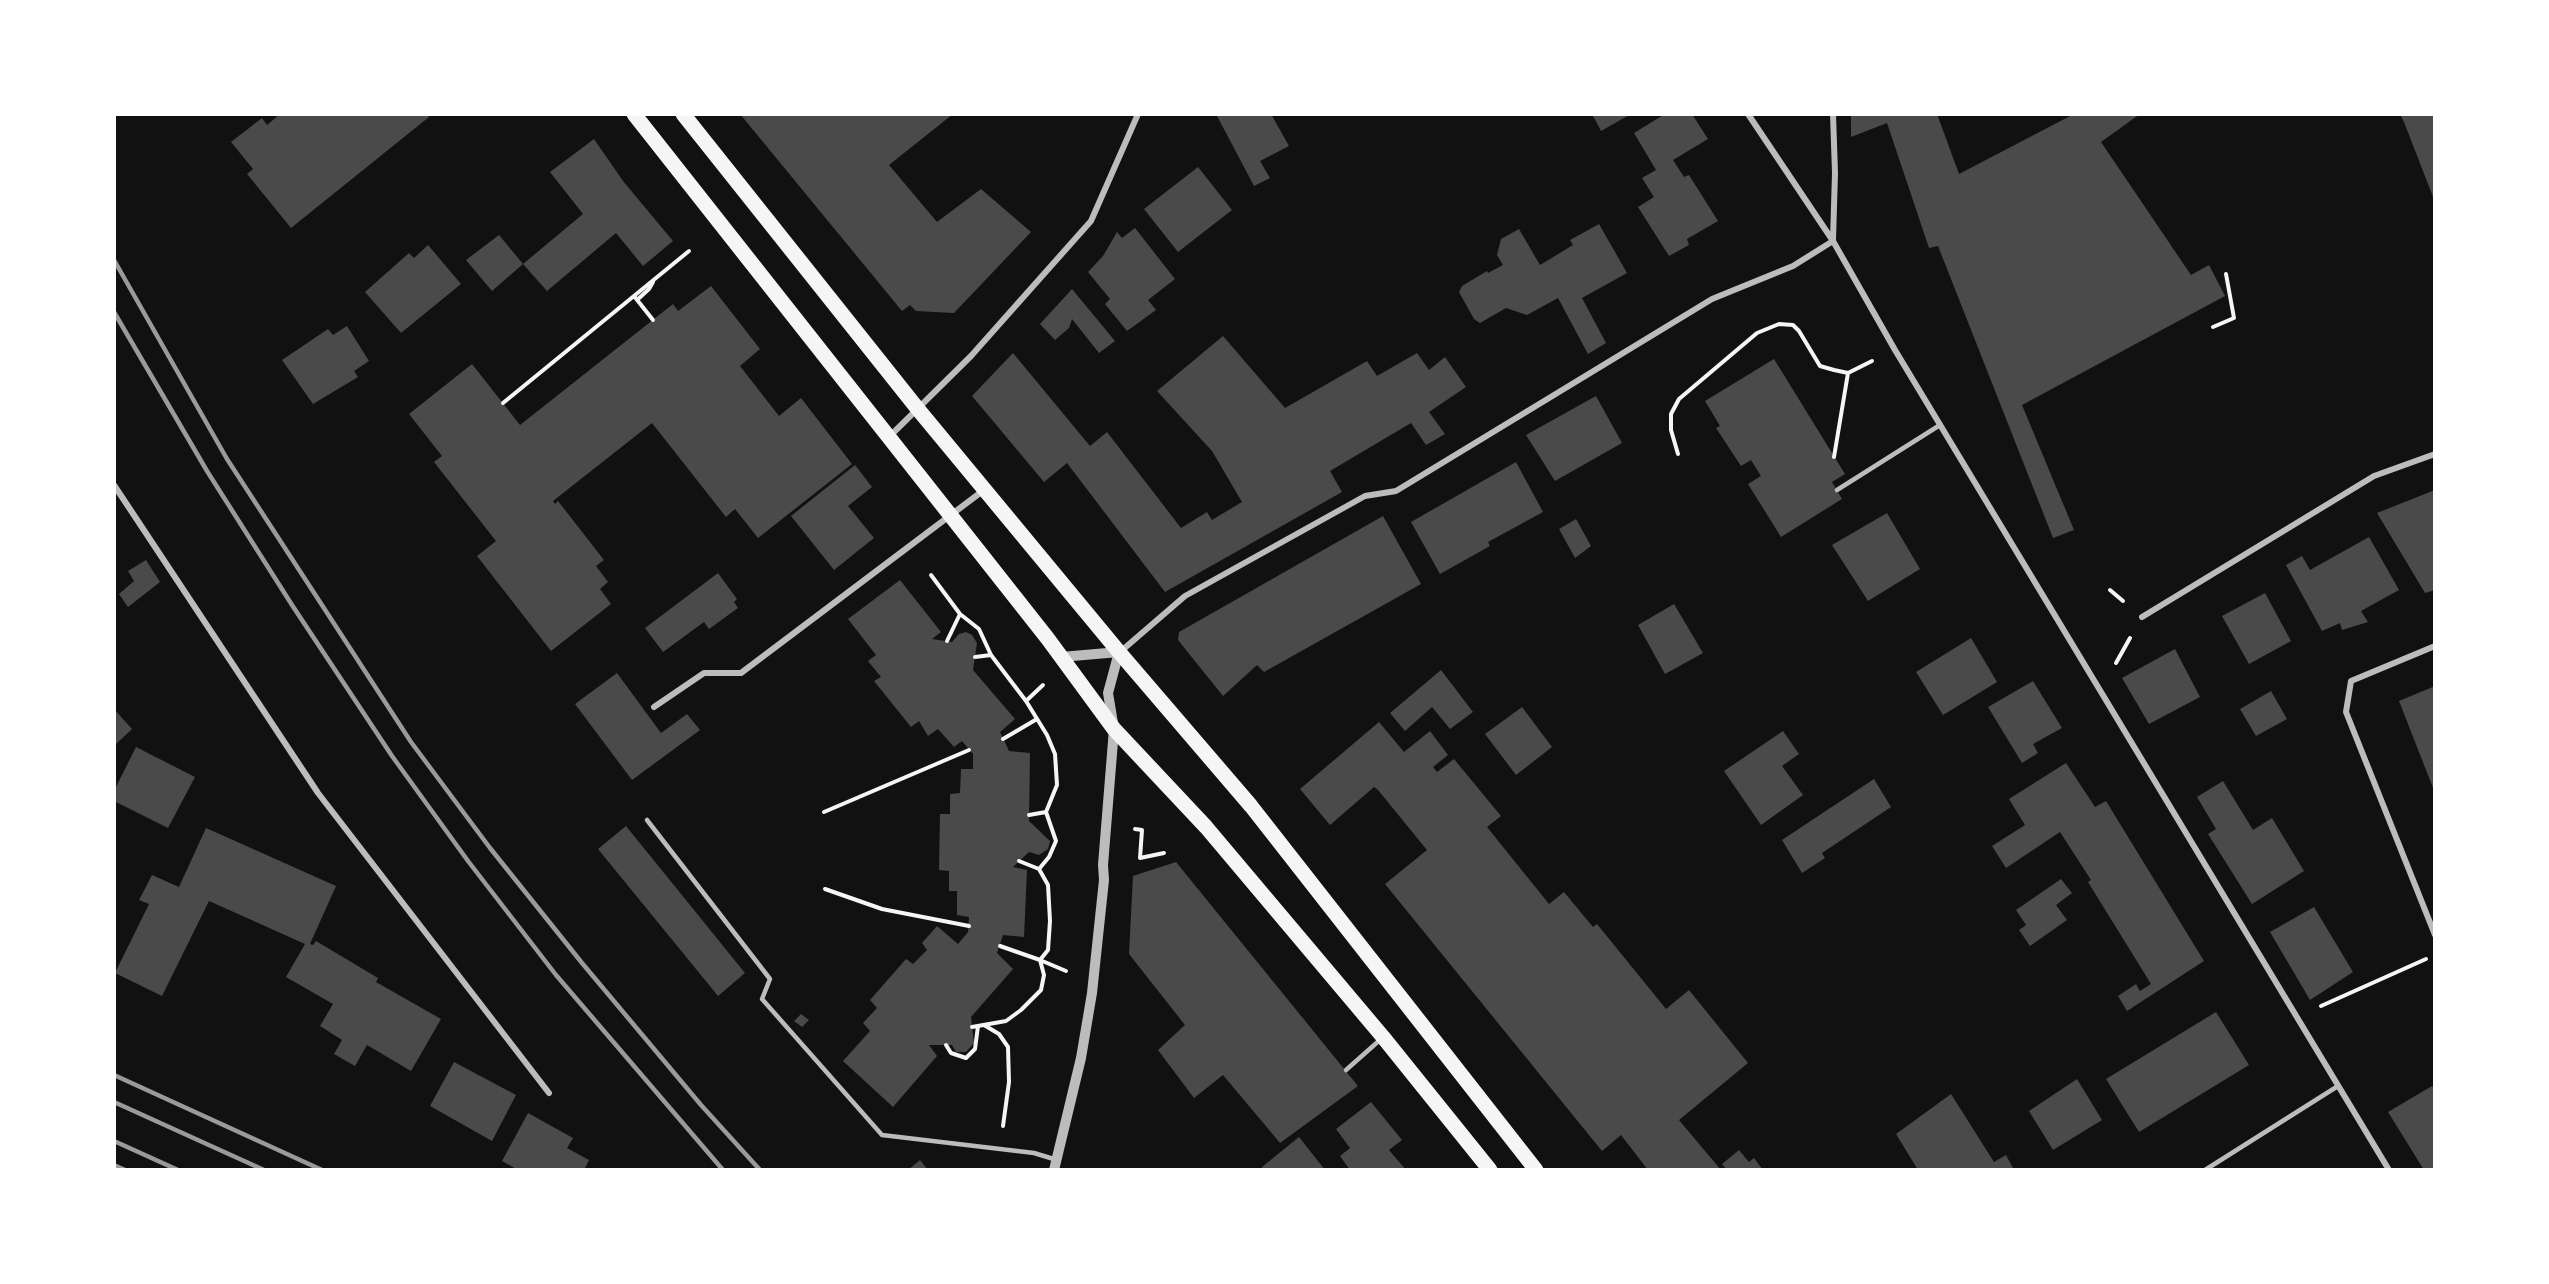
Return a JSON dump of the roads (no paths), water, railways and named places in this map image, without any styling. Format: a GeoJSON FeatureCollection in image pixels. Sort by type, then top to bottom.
{"type":"FeatureCollection","features":[{"type":"Feature","properties":{"kind":"main road"},"geometry":{"type":"LineString","coordinates":[[634,114],[950,515],[1114,729],[1206,827],[1383,1037],[1490,1170]]}},
{"type":"Feature","properties":{"kind":"main road"},"geometry":{"type":"LineString","coordinates":[[683,114],[917,408],[1119,652],[1251,806],[1536,1170]]}},
{"type":"Feature","properties":{"kind":"street"},"geometry":{"type":"LineString","coordinates":[[888,438],[971,356],[1091,221],[1138,114]]}},
{"type":"Feature","properties":{"kind":"street"},"geometry":{"type":"LineString","coordinates":[[1748,114],[1833,241],[1941,425],[2389,1170]]}},
{"type":"Feature","properties":{"kind":"street"},"geometry":{"type":"LineString","coordinates":[[1833,114],[1835,173],[1833,241]]}},
{"type":"Feature","properties":{"kind":"street"},"geometry":{"type":"LineString","coordinates":[[1055,1165],[1081,1058],[1092,993],[1104,880],[1103,865],[1114,729],[1108,693],[1119,652],[1185,596],[1365,496],[1396,491],[1712,299],[1793,266],[1833,241]]}},
{"type":"Feature","properties":{"kind":"street"},"geometry":{"type":"LineString","coordinates":[[2142,617],[2374,476],[2435,454]]}},
{"type":"Feature","properties":{"kind":"street"},"geometry":{"type":"LineString","coordinates":[[114,485],[318,793],[549,1093]]}},
{"type":"Feature","properties":{"kind":"street"},"geometry":{"type":"LineString","coordinates":[[654,707],[704,672],[741,674],[984,489]]}},
{"type":"Feature","properties":{"kind":"street"},"geometry":{"type":"LineString","coordinates":[[2434,932],[2346,712],[2351,681],[2435,646]]}},
{"type":"Feature","properties":{"kind":"street"},"geometry":{"type":"LineString","coordinates":[[1060,657],[1119,652]]}},
{"type":"Feature","properties":{"kind":"lane"},"geometry":{"type":"LineString","coordinates":[[1837,490],[1941,425]]}},
{"type":"Feature","properties":{"kind":"lane"},"geometry":{"type":"LineString","coordinates":[[647,820],[770,979],[762,999],[882,1135],[1034,1153],[1055,1165]]}},
{"type":"Feature","properties":{"kind":"lane"},"geometry":{"type":"LineString","coordinates":[[1346,1070],[1383,1037]]}},
{"type":"Feature","properties":{"kind":"lane"},"geometry":{"type":"LineString","coordinates":[[2205,1170],[2338,1086]]}},
{"type":"Feature","properties":{"kind":"railway"},"geometry":{"type":"LineString","coordinates":[[114,260],[227,459],[411,742],[490,848],[582,963],[701,1105],[760,1170]]}},
{"type":"Feature","properties":{"kind":"railway"},"geometry":{"type":"LineString","coordinates":[[114,312],[207,471],[392,756],[468,861],[556,975],[723,1170]]}},
{"type":"Feature","properties":{"kind":"railway"},"geometry":{"type":"LineString","coordinates":[[114,1075],[322,1170]]}},
{"type":"Feature","properties":{"kind":"railway"},"geometry":{"type":"LineString","coordinates":[[114,1102],[264,1170]]}},
{"type":"Feature","properties":{"kind":"railway"},"geometry":{"type":"LineString","coordinates":[[114,1141],[178,1170]]}},
{"type":"Feature","properties":{"kind":"railway"},"geometry":{"type":"LineString","coordinates":[[114,1165],[125,1170]]}}]}
